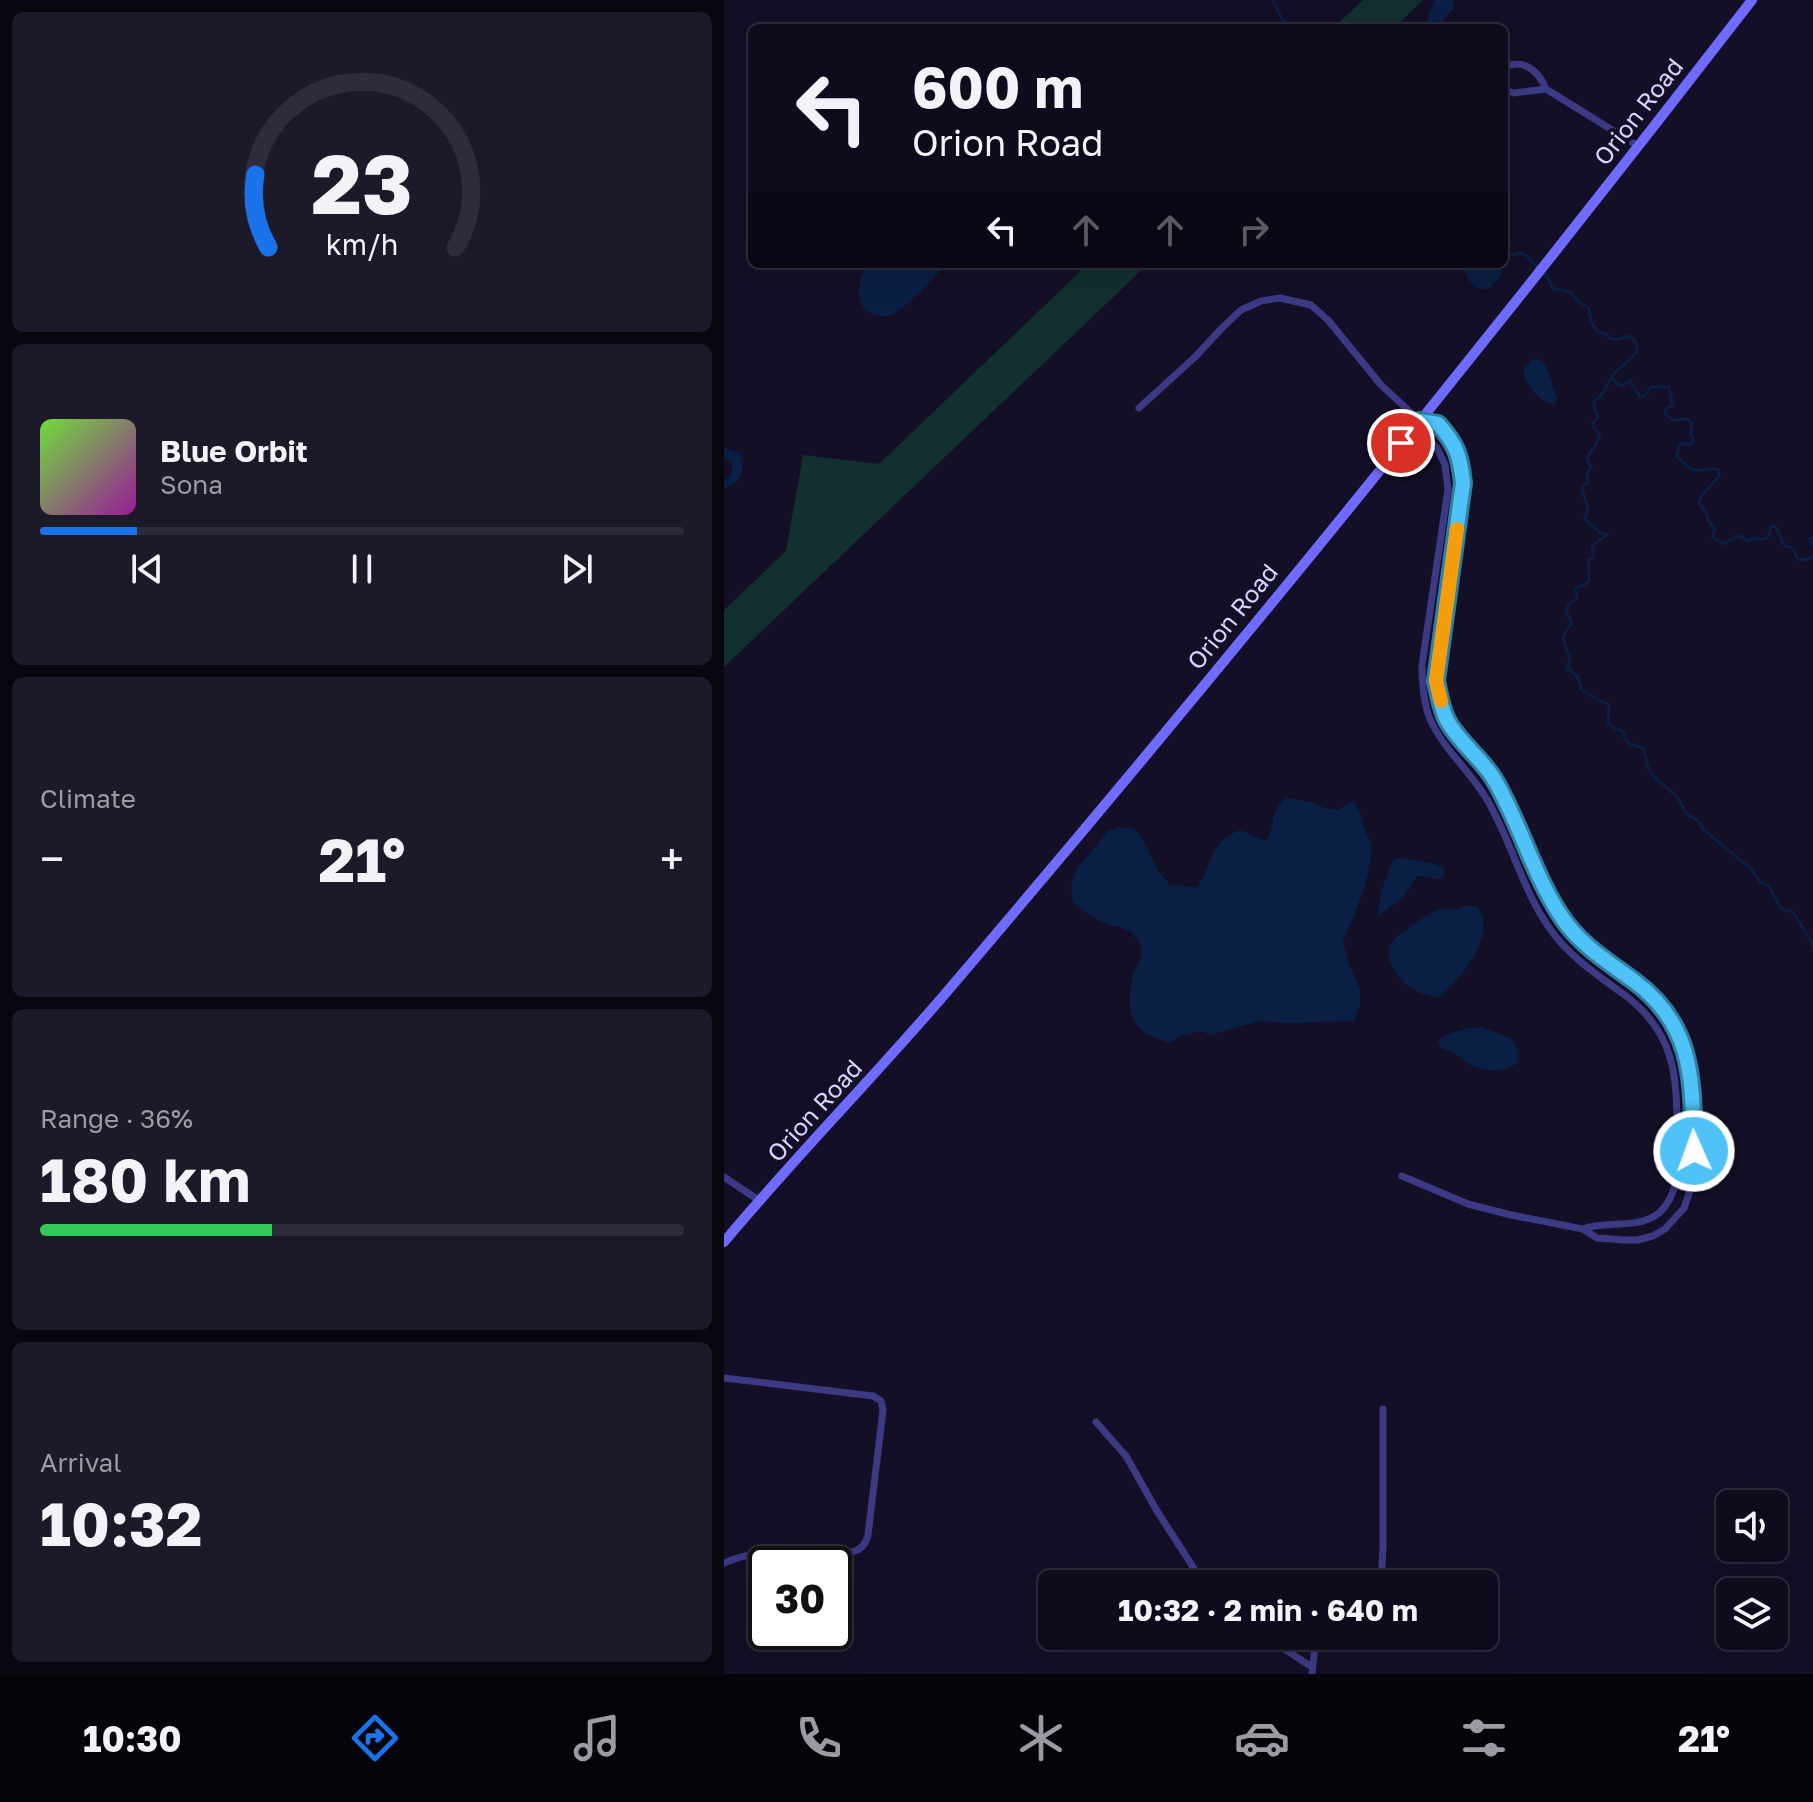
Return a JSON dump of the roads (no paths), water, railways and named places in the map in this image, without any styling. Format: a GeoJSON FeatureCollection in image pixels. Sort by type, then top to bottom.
{"type":"FeatureCollection","features":[{"type":"Feature","properties":{"kind":"main road","name":"Orion Road"},"geometry":{"type":"LineString","coordinates":[[724,1242],[984,948],[1201,688],[1420,421],[1752,0]]}},
{"type":"Feature","properties":{"kind":"street"},"geometry":{"type":"LineString","coordinates":[[1508,66],[1526,65],[1546,89]]}},
{"type":"Feature","properties":{"kind":"street"},"geometry":{"type":"LineString","coordinates":[[1508,91],[1546,89],[1638,146]]}},
{"type":"Feature","properties":{"kind":"street"},"geometry":{"type":"LineString","coordinates":[[1139,408],[1241,310],[1261,301],[1280,298],[1311,305],[1328,320],[1381,385],[1420,421],[1426,437],[1437,448],[1445,465],[1448,489],[1422,671],[1422,687],[1430,717],[1442,742],[1478,784],[1549,928],[1567,950],[1589,969],[1643,1009],[1654,1022],[1669,1052],[1675,1075],[1678,1163],[1669,1201],[1659,1213],[1640,1221],[1597,1224],[1583,1229]]}},
{"type":"Feature","properties":{"kind":"street"},"geometry":{"type":"LineString","coordinates":[[1402,1176],[1468,1204],[1583,1229],[1597,1238],[1638,1240],[1653,1236],[1675,1220],[1684,1208],[1693,1182],[1689,1067],[1683,1046],[1666,1011],[1655,997],[1577,936],[1561,917],[1502,793],[1490,773],[1448,722],[1436,681],[1463,483],[1461,459],[1450,437],[1438,424],[1420,421]]}},
{"type":"Feature","properties":{"kind":"street"},"geometry":{"type":"LineString","coordinates":[[1443,460],[1457,452]]}},
{"type":"Feature","properties":{"kind":"street"},"geometry":{"type":"LineString","coordinates":[[1444,515],[1459,517]]}},
{"type":"Feature","properties":{"kind":"street"},"geometry":{"type":"LineString","coordinates":[[1422,671],[1437,673]]}},
{"type":"Feature","properties":{"kind":"street"},"geometry":{"type":"LineString","coordinates":[[1503,832],[1518,826]]}},
{"type":"Feature","properties":{"kind":"street"},"geometry":{"type":"LineString","coordinates":[[1567,950],[1577,936]]}},
{"type":"Feature","properties":{"kind":"street"},"geometry":{"type":"LineString","coordinates":[[1677,1101],[1692,1100]]}},
{"type":"Feature","properties":{"kind":"street"},"geometry":{"type":"LineString","coordinates":[[724,1177],[760,1201]]}},
{"type":"Feature","properties":{"kind":"street"},"geometry":{"type":"LineString","coordinates":[[724,1378],[873,1396],[881,1401],[883,1410],[865,1544],[855,1552],[760,1553],[724,1563]]}},
{"type":"Feature","properties":{"kind":"street"},"geometry":{"type":"LineString","coordinates":[[1382,1570],[1383,1409]]}},
{"type":"Feature","properties":{"kind":"street"},"geometry":{"type":"LineString","coordinates":[[1096,1422],[1126,1456],[1195,1570]]}},
{"type":"Feature","properties":{"kind":"street"},"geometry":{"type":"LineString","coordinates":[[1283,1650],[1312,1671],[1315,1650]]}},
{"type":"Feature","properties":{"kind":"water"},"geometry":{"type":"Polygon","coordinates":[[[1435,0],[1453,0],[1454,9],[1441,24],[1426,24],[1435,0]]]}},
{"type":"Feature","properties":{"kind":"water"},"geometry":{"type":"Polygon","coordinates":[[[865,268],[942,268],[904,307],[883,316],[872,314],[862,305],[859,292],[865,268]]]}},
{"type":"Feature","properties":{"kind":"water"},"geometry":{"type":"Polygon","coordinates":[[[1463,268],[1503,270],[1492,286],[1485,289],[1475,287],[1463,268]]]}},
{"type":"Feature","properties":{"kind":"water"},"geometry":{"type":"Polygon","coordinates":[[[1533,359],[1541,360],[1546,365],[1557,399],[1554,405],[1538,396],[1527,381],[1523,370],[1533,359]]]}},
{"type":"Feature","properties":{"kind":"water"},"geometry":{"type":"Polygon","coordinates":[[[724,448],[740,453],[743,465],[738,479],[724,489],[724,480],[730,475],[732,462],[724,458],[724,448]]]}},
{"type":"Feature","properties":{"kind":"water"},"geometry":{"type":"Polygon","coordinates":[[[1286,798],[1338,810],[1353,801],[1370,842],[1371,857],[1366,881],[1343,940],[1360,990],[1360,1005],[1354,1021],[1260,1021],[1209,1035],[1203,1031],[1179,1036],[1171,1043],[1149,1035],[1135,1022],[1130,1004],[1132,979],[1141,955],[1140,945],[1130,932],[1100,921],[1073,902],[1071,885],[1076,870],[1108,831],[1120,827],[1133,828],[1142,837],[1158,870],[1170,885],[1197,887],[1216,848],[1229,835],[1240,830],[1266,841],[1277,808],[1286,798]]]}},
{"type":"Feature","properties":{"kind":"water"},"geometry":{"type":"Polygon","coordinates":[[[1400,857],[1435,864],[1444,869],[1444,876],[1439,879],[1417,876],[1404,896],[1378,917],[1387,874],[1393,860],[1400,857]]]}},
{"type":"Feature","properties":{"kind":"water"},"geometry":{"type":"Polygon","coordinates":[[[1467,905],[1478,907],[1484,926],[1480,945],[1469,964],[1440,997],[1425,995],[1409,987],[1392,967],[1389,959],[1391,944],[1434,911],[1467,905]]]}},
{"type":"Feature","properties":{"kind":"water"},"geometry":{"type":"Polygon","coordinates":[[[1480,1027],[1513,1041],[1518,1062],[1506,1069],[1484,1069],[1441,1048],[1438,1041],[1448,1035],[1480,1027]]]}},
{"type":"Feature","properties":{"kind":"waterway"},"geometry":{"type":"LineString","coordinates":[[1273,0],[1286,24]]}},
{"type":"Feature","properties":{"kind":"waterway"},"geometry":{"type":"LineString","coordinates":[[1508,255],[1520,253],[1537,267]]}},
{"type":"Feature","properties":{"kind":"waterway"},"geometry":{"type":"LineString","coordinates":[[1543,272],[1553,288],[1570,292],[1589,308],[1591,322],[1599,333],[1616,340],[1630,336],[1637,348],[1632,358],[1613,375],[1594,405],[1598,417],[1593,423],[1594,428],[1600,434],[1587,459],[1591,467],[1587,473],[1588,482],[1582,488],[1588,508],[1585,519],[1607,535],[1592,546],[1593,557],[1588,560],[1589,581],[1575,588],[1577,598],[1566,611],[1572,623],[1564,636],[1570,657],[1567,668],[1578,677],[1581,690],[1609,705],[1610,725],[1622,731],[1628,743],[1643,748],[1649,769],[1676,796],[1687,814],[1751,869],[1760,882],[1768,885],[1781,909],[1793,912],[1813,949]]}},
{"type":"Feature","properties":{"kind":"waterway"},"geometry":{"type":"LineString","coordinates":[[1612,378],[1622,386],[1630,380],[1640,397],[1645,396],[1651,387],[1669,387],[1673,405],[1665,413],[1672,419],[1691,422],[1690,433],[1694,441],[1688,445],[1680,444],[1677,458],[1692,469],[1718,469],[1719,476],[1699,503],[1715,529],[1713,537],[1723,544],[1739,535],[1748,541],[1755,538],[1761,540],[1769,536],[1774,526],[1798,559],[1806,560],[1813,556]]}},
{"type":"Feature","properties":{"kind":"waterway"},"geometry":{"type":"LineString","coordinates":[[1813,538],[1810,539],[1813,545]]}}]}
